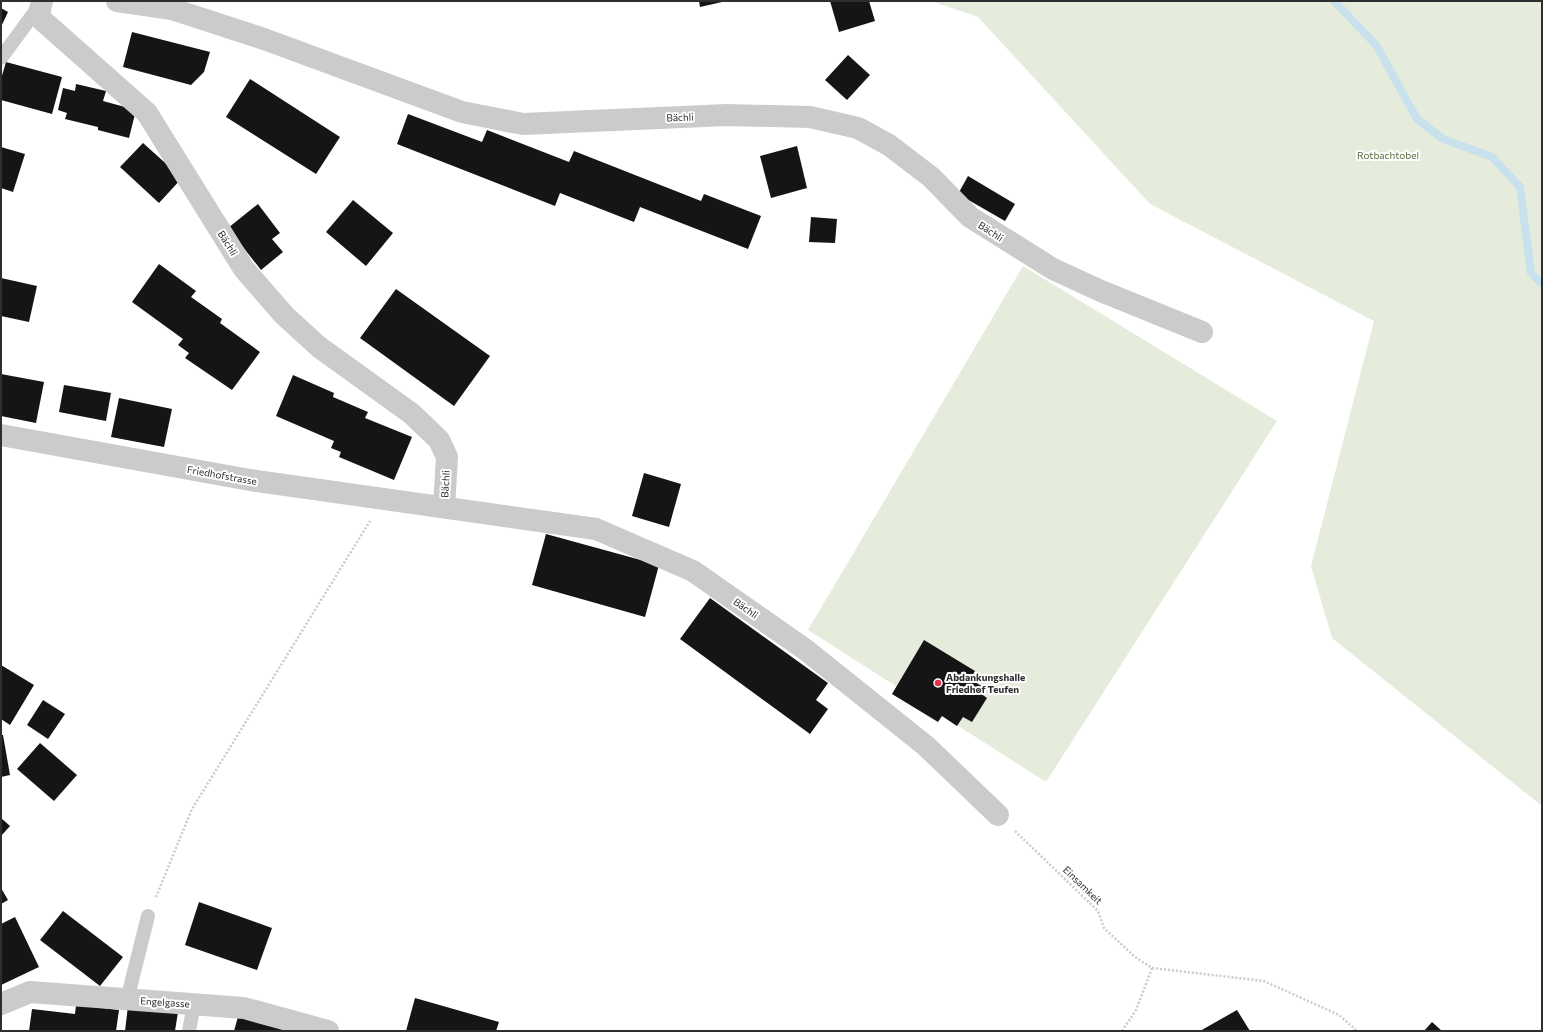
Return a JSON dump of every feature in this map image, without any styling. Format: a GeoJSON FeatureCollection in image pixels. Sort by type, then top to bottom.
{"type":"FeatureCollection","features":[{"type":"Feature","properties":{"kind":"street","name":"Bächli"},"geometry":{"type":"LineString","coordinates":[[117,1],[172,8],[264,39],[462,112],[523,124],[727,115],[810,117],[858,128],[889,146],[931,177],[970,217],[1052,269],[1101,291],[1202,332]]}},
{"type":"Feature","properties":{"kind":"street","name":"Bächli"},"geometry":{"type":"LineString","coordinates":[[41,3],[39,14],[42,20],[147,113],[244,269],[284,315],[319,347],[412,414],[440,440],[447,457],[444,507],[596,529],[693,571],[806,650],[920,741],[998,815]]}},
{"type":"Feature","properties":{"kind":"street","name":"Friedhofstrasse"},"geometry":{"type":"LineString","coordinates":[[1,434],[250,480],[444,507]]}},
{"type":"Feature","properties":{"kind":"street","name":"Engelgasse"},"geometry":{"type":"LineString","coordinates":[[1,1004],[30,992],[244,1008],[328,1031]]}},
{"type":"Feature","properties":{"kind":"lane"},"geometry":{"type":"LineString","coordinates":[[1,58],[41,3]]}},
{"type":"Feature","properties":{"kind":"lane"},"geometry":{"type":"LineString","coordinates":[[128,1000],[148,916]]}},
{"type":"Feature","properties":{"kind":"lane"},"geometry":{"type":"LineString","coordinates":[[189,1031],[194,1004]]}},
{"type":"Feature","properties":{"kind":"path"},"geometry":{"type":"LineString","coordinates":[[148,916],[192,809],[384,499]]}},
{"type":"Feature","properties":{"kind":"path","name":"Einsamkeit"},"geometry":{"type":"LineString","coordinates":[[998,815],[1098,911],[1104,928],[1135,957],[1152,968]]}},
{"type":"Feature","properties":{"kind":"path"},"geometry":{"type":"LineString","coordinates":[[1122,1031],[1136,1010],[1152,968],[1264,981],[1339,1015],[1357,1031]]}},
{"type":"Feature","properties":{"kind":"green space","name":"Rotbachtobel"},"geometry":{"type":"Polygon","coordinates":[[[931,1],[1542,1],[1542,806],[1332,638],[1311,566],[1374,321],[1150,204],[978,17],[931,1]]]}},
{"type":"Feature","properties":{"kind":"green space"},"geometry":{"type":"Polygon","coordinates":[[[1023,266],[1277,421],[1046,782],[808,630],[1023,266]]]}},
{"type":"Feature","properties":{"kind":"building"},"geometry":{"type":"Polygon","coordinates":[[[699,1],[722,1],[722,2],[700,7],[699,1]]]}},
{"type":"Feature","properties":{"kind":"building"},"geometry":{"type":"Polygon","coordinates":[[[830,1],[869,1],[875,21],[839,32],[830,1]]]}},
{"type":"Feature","properties":{"kind":"building"},"geometry":{"type":"Polygon","coordinates":[[[1,8],[8,12],[1,27],[1,8]]]}},
{"type":"Feature","properties":{"kind":"building"},"geometry":{"type":"Polygon","coordinates":[[[132,32],[210,52],[204,72],[191,85],[123,67],[132,32]]]}},
{"type":"Feature","properties":{"kind":"building"},"geometry":{"type":"Polygon","coordinates":[[[848,55],[870,75],[847,100],[825,80],[848,55]]]}},
{"type":"Feature","properties":{"kind":"building"},"geometry":{"type":"Polygon","coordinates":[[[6,62],[62,77],[52,114],[1,100],[1,79],[6,62]]]}},
{"type":"Feature","properties":{"kind":"building"},"geometry":{"type":"Polygon","coordinates":[[[250,79],[340,137],[316,174],[226,117],[250,79]]]}},
{"type":"Feature","properties":{"kind":"building"},"geometry":{"type":"Polygon","coordinates":[[[76,84],[106,91],[103,101],[136,110],[129,138],[98,130],[98,127],[65,119],[67,113],[58,110],[63,88],[75,91],[76,84]]]}},
{"type":"Feature","properties":{"kind":"building"},"geometry":{"type":"Polygon","coordinates":[[[408,114],[482,142],[487,130],[569,162],[574,151],[701,201],[704,194],[761,216],[748,249],[640,207],[634,222],[560,193],[555,206],[397,144],[408,114]]]}},
{"type":"Feature","properties":{"kind":"building"},"geometry":{"type":"Polygon","coordinates":[[[143,143],[182,178],[159,203],[120,167],[143,143]]]}},
{"type":"Feature","properties":{"kind":"building"},"geometry":{"type":"Polygon","coordinates":[[[797,146],[807,188],[771,198],[760,156],[797,146]]]}},
{"type":"Feature","properties":{"kind":"building"},"geometry":{"type":"Polygon","coordinates":[[[1,147],[25,154],[13,192],[1,188],[1,147]]]}},
{"type":"Feature","properties":{"kind":"building"},"geometry":{"type":"Polygon","coordinates":[[[968,176],[1015,204],[1005,221],[958,194],[968,176]]]}},
{"type":"Feature","properties":{"kind":"building"},"geometry":{"type":"Polygon","coordinates":[[[353,200],[393,233],[366,266],[326,232],[353,200]]]}},
{"type":"Feature","properties":{"kind":"building"},"geometry":{"type":"Polygon","coordinates":[[[258,204],[280,233],[272,239],[283,252],[261,270],[228,228],[258,204]]]}},
{"type":"Feature","properties":{"kind":"building"},"geometry":{"type":"Polygon","coordinates":[[[811,217],[837,219],[835,243],[809,242],[811,217]]]}},
{"type":"Feature","properties":{"kind":"building"},"geometry":{"type":"Polygon","coordinates":[[[159,264],[196,291],[191,297],[222,319],[220,323],[260,352],[232,390],[185,358],[189,353],[178,345],[183,339],[132,302],[159,264]]]}},
{"type":"Feature","properties":{"kind":"building"},"geometry":{"type":"Polygon","coordinates":[[[1,278],[37,286],[29,322],[1,316],[1,278]]]}},
{"type":"Feature","properties":{"kind":"building"},"geometry":{"type":"Polygon","coordinates":[[[396,289],[490,356],[454,406],[360,338],[396,289]]]}},
{"type":"Feature","properties":{"kind":"building"},"geometry":{"type":"Polygon","coordinates":[[[1,374],[44,382],[36,423],[1,416],[1,374]]]}},
{"type":"Feature","properties":{"kind":"building"},"geometry":{"type":"Polygon","coordinates":[[[293,375],[334,393],[333,397],[368,412],[365,418],[412,437],[394,480],[339,457],[341,452],[331,448],[334,441],[276,416],[293,375]]]}},
{"type":"Feature","properties":{"kind":"building"},"geometry":{"type":"Polygon","coordinates":[[[64,385],[111,393],[106,421],[59,412],[64,385]]]}},
{"type":"Feature","properties":{"kind":"building"},"geometry":{"type":"Polygon","coordinates":[[[119,398],[172,409],[164,447],[111,437],[119,398]]]}},
{"type":"Feature","properties":{"kind":"building"},"geometry":{"type":"Polygon","coordinates":[[[644,473],[681,484],[669,527],[632,516],[644,473]]]}},
{"type":"Feature","properties":{"kind":"building"},"geometry":{"type":"Polygon","coordinates":[[[546,534],[659,565],[645,617],[532,585],[546,534]]]}},
{"type":"Feature","properties":{"kind":"building"},"geometry":{"type":"Polygon","coordinates":[[[710,598],[828,683],[816,700],[828,709],[810,734],[680,639],[710,598]]]}},
{"type":"Feature","properties":{"kind":"building","name":"Abdankungshalle Friedhof Teufen"},"geometry":{"type":"Polygon","coordinates":[[[924,640],[975,671],[970,679],[983,687],[980,693],[987,698],[972,722],[963,717],[957,726],[942,716],[938,722],[892,694],[924,640]]]}},
{"type":"Feature","properties":{"kind":"building"},"geometry":{"type":"Polygon","coordinates":[[[1,665],[34,685],[10,725],[1,719],[1,665]]]}},
{"type":"Feature","properties":{"kind":"building"},"geometry":{"type":"Polygon","coordinates":[[[43,700],[65,714],[48,739],[27,725],[43,700]]]}},
{"type":"Feature","properties":{"kind":"building"},"geometry":{"type":"Polygon","coordinates":[[[1,735],[3,735],[10,775],[1,777],[1,735]]]}},
{"type":"Feature","properties":{"kind":"building"},"geometry":{"type":"Polygon","coordinates":[[[40,743],[77,775],[54,801],[17,769],[40,743]]]}},
{"type":"Feature","properties":{"kind":"building"},"geometry":{"type":"Polygon","coordinates":[[[1,818],[10,826],[1,836],[1,818]]]}},
{"type":"Feature","properties":{"kind":"building"},"geometry":{"type":"Polygon","coordinates":[[[1,888],[8,900],[1,904],[1,888]]]}},
{"type":"Feature","properties":{"kind":"building"},"geometry":{"type":"Polygon","coordinates":[[[199,902],[272,928],[257,970],[185,945],[199,902]]]}},
{"type":"Feature","properties":{"kind":"building"},"geometry":{"type":"Polygon","coordinates":[[[63,911],[123,957],[100,986],[40,940],[63,911]]]}},
{"type":"Feature","properties":{"kind":"building"},"geometry":{"type":"Polygon","coordinates":[[[15,917],[39,967],[1,985],[1,924],[15,917]]]}},
{"type":"Feature","properties":{"kind":"building"},"geometry":{"type":"Polygon","coordinates":[[[415,998],[499,1022],[496,1031],[406,1031],[415,998]]]}},
{"type":"Feature","properties":{"kind":"building"},"geometry":{"type":"Polygon","coordinates":[[[76,1005],[119,1010],[116,1031],[29,1031],[32,1009],[75,1014],[76,1005]]]}},
{"type":"Feature","properties":{"kind":"building"},"geometry":{"type":"Polygon","coordinates":[[[128,1006],[178,1012],[175,1031],[125,1031],[128,1006]]]}},
{"type":"Feature","properties":{"kind":"building"},"geometry":{"type":"Polygon","coordinates":[[[1237,1010],[1250,1031],[1200,1031],[1237,1010]]]}},
{"type":"Feature","properties":{"kind":"building"},"geometry":{"type":"Polygon","coordinates":[[[239,1013],[300,1031],[234,1031],[239,1013]]]}},
{"type":"Feature","properties":{"kind":"building"},"geometry":{"type":"Polygon","coordinates":[[[1432,1022],[1442,1031],[1424,1031],[1432,1022]]]}},
{"type":"Feature","properties":{"kind":"waterway"},"geometry":{"type":"LineString","coordinates":[[1334,1],[1376,45],[1417,119],[1443,139],[1492,157],[1520,187],[1531,273],[1542,284]]}},
{"type":"Feature","properties":{"kind":"place","name":"Abdankungshalle Friedhof Teufen"},"geometry":{"type":"Point","coordinates":[938,683]}}]}
